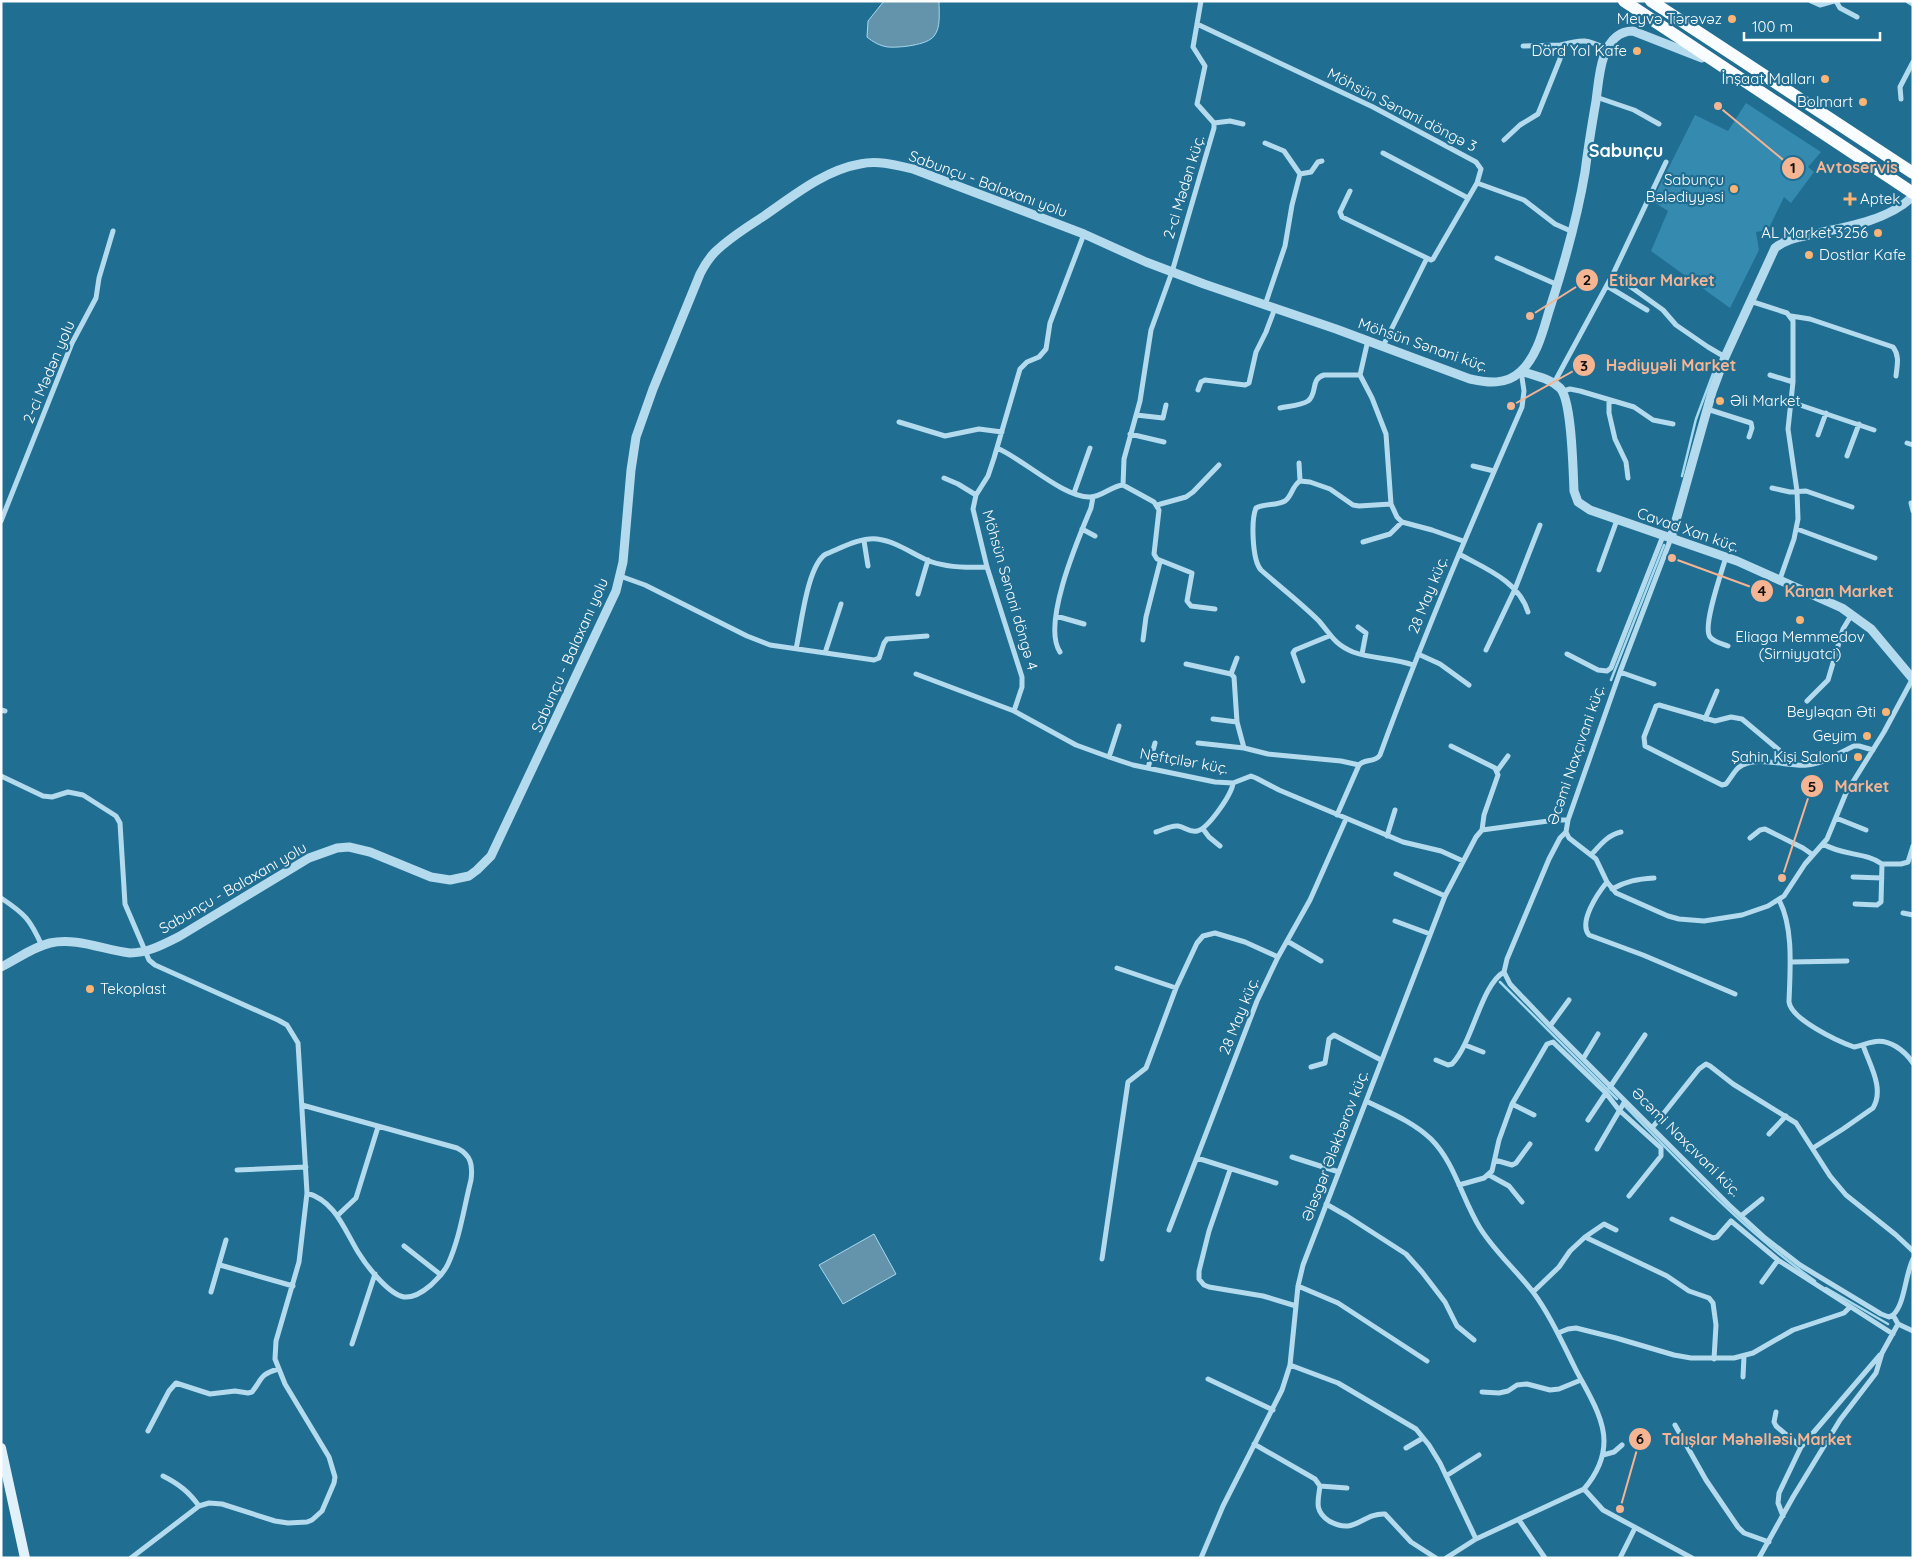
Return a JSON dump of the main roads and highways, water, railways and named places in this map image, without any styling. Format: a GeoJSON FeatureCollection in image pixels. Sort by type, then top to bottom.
{"type":"FeatureCollection","features":[{"type":"Feature","properties":{"kind":"main road"},"geometry":{"type":"LineString","coordinates":[[1624,1],[1913,194]]}},
{"type":"Feature","properties":{"kind":"main road"},"geometry":{"type":"LineString","coordinates":[[1652,2],[1913,173]]}},
{"type":"Feature","properties":{"kind":"main road"},"geometry":{"type":"LineString","coordinates":[[1,1448],[25,1558]]}},
{"type":"Feature","properties":{"kind":"waterway"},"geometry":{"type":"LineString","coordinates":[[1682,476],[1696,419],[1717,363]]}},
{"type":"Feature","properties":{"kind":"waterway"},"geometry":{"type":"LineString","coordinates":[[1611,680],[1664,545]]}},
{"type":"Feature","properties":{"kind":"waterway"},"geometry":{"type":"LineString","coordinates":[[1500,982],[1617,1099]]}},
{"type":"Feature","properties":{"kind":"waterway"},"geometry":{"type":"LineString","coordinates":[[1625,1106],[1740,1220],[1789,1262],[1815,1281]]}},
{"type":"Feature","properties":{"kind":"waterway"},"geometry":{"type":"LineString","coordinates":[[1826,1288],[1888,1324]]}},
{"type":"Feature","properties":{"kind":"place","name":"Meyvə Tərəvəz"},"geometry":{"type":"Point","coordinates":[1732,19]}},
{"type":"Feature","properties":{"kind":"place","name":"Dörd Yol Kafe"},"geometry":{"type":"Point","coordinates":[1637,51]}},
{"type":"Feature","properties":{"kind":"place","name":"İnşaat Malları"},"geometry":{"type":"Point","coordinates":[1825,79]}},
{"type":"Feature","properties":{"kind":"place","name":"Bolmart"},"geometry":{"type":"Point","coordinates":[1863,102]}},
{"type":"Feature","properties":{"kind":"place","name":"Avtoservis"},"geometry":{"type":"Point","coordinates":[1718,106]}},
{"type":"Feature","properties":{"kind":"place","name":"Sabunçu Bələdiyyəsi"},"geometry":{"type":"Point","coordinates":[1734,189]}},
{"type":"Feature","properties":{"kind":"place","name":"Aptek"},"geometry":{"type":"Point","coordinates":[1850,199]}},
{"type":"Feature","properties":{"kind":"place","name":"AL Market 3256"},"geometry":{"type":"Point","coordinates":[1878,233]}},
{"type":"Feature","properties":{"kind":"place","name":"Dostlar Kafe"},"geometry":{"type":"Point","coordinates":[1809,255]}},
{"type":"Feature","properties":{"kind":"place","name":"Etibar Market"},"geometry":{"type":"Point","coordinates":[1530,316]}},
{"type":"Feature","properties":{"kind":"place","name":"Əli Market"},"geometry":{"type":"Point","coordinates":[1720,401]}},
{"type":"Feature","properties":{"kind":"place","name":"Hədiyyəli Market"},"geometry":{"type":"Point","coordinates":[1511,406]}},
{"type":"Feature","properties":{"kind":"place","name":"Kanan Market"},"geometry":{"type":"Point","coordinates":[1672,558]}},
{"type":"Feature","properties":{"kind":"place","name":"Eliaga Memmedov (Sirniyyatci)"},"geometry":{"type":"Point","coordinates":[1800,620]}},
{"type":"Feature","properties":{"kind":"place","name":"Beyləqan Əti"},"geometry":{"type":"Point","coordinates":[1886,712]}},
{"type":"Feature","properties":{"kind":"place","name":"Geyim"},"geometry":{"type":"Point","coordinates":[1867,736]}},
{"type":"Feature","properties":{"kind":"place","name":"Şahin Kişi Salonu"},"geometry":{"type":"Point","coordinates":[1858,757]}},
{"type":"Feature","properties":{"kind":"place","name":"Market"},"geometry":{"type":"Point","coordinates":[1782,878]}},
{"type":"Feature","properties":{"kind":"place","name":"Tekoplast"},"geometry":{"type":"Point","coordinates":[90,989]}},
{"type":"Feature","properties":{"kind":"place","name":"Talışlar Məhəlləsi Market"},"geometry":{"type":"Point","coordinates":[1620,1509]}},
{"type":"Feature","properties":{"kind":"district","name":"Sabunçu"},"geometry":{"type":"Point","coordinates":[1626,151]}}]}
